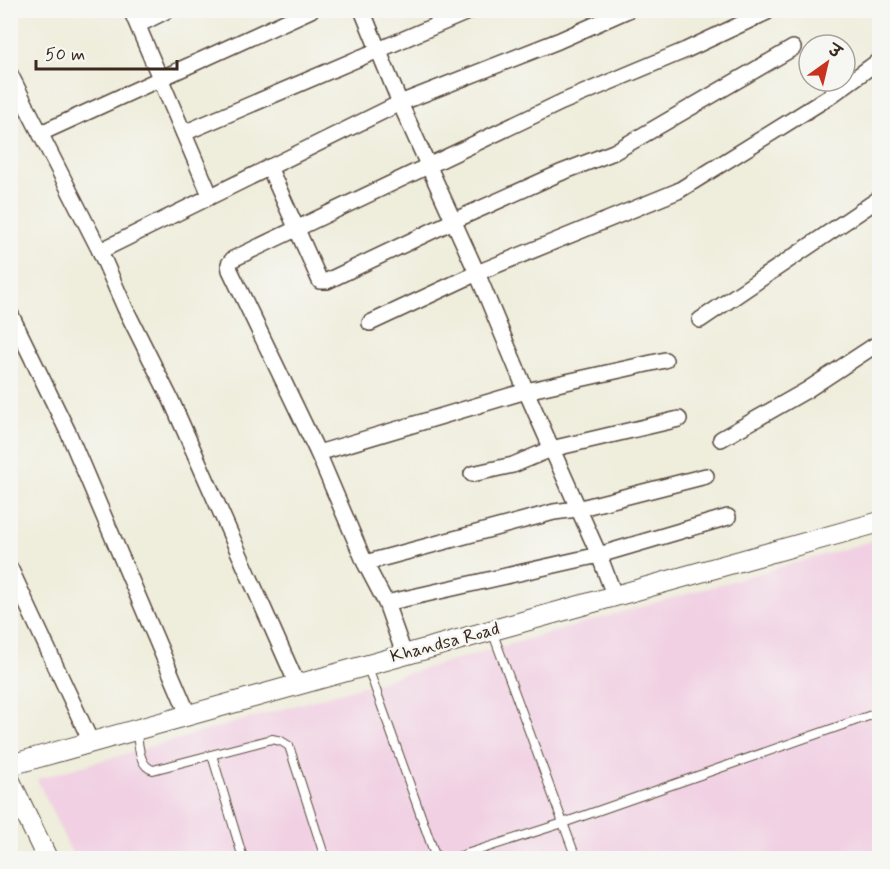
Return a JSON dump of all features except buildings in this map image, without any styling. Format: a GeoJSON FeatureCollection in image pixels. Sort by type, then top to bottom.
{"type":"FeatureCollection","features":[{"type":"Feature","properties":{"kind":"street"},"geometry":{"type":"LineString","coordinates":[[168,10],[134,18],[210,195]]}},
{"type":"Feature","properties":{"kind":"street"},"geometry":{"type":"LineString","coordinates":[[41,133],[311,10]]}},
{"type":"Feature","properties":{"kind":"street"},"geometry":{"type":"LineString","coordinates":[[362,10],[400,103],[477,273],[615,597]]}},
{"type":"Feature","properties":{"kind":"street"},"geometry":{"type":"LineString","coordinates":[[184,133],[472,10]]}},
{"type":"Feature","properties":{"kind":"street"},"geometry":{"type":"LineString","coordinates":[[100,251],[400,103],[558,41],[628,10]]}},
{"type":"Feature","properties":{"kind":"street"},"geometry":{"type":"LineString","coordinates":[[404,654],[386,603],[365,563],[318,453],[229,266],[233,259],[562,102],[686,50],[767,12]]}},
{"type":"Feature","properties":{"kind":"street"},"geometry":{"type":"LineString","coordinates":[[268,167],[320,281],[327,282],[453,221],[614,152],[793,48]]}},
{"type":"Feature","properties":{"kind":"street"},"geometry":{"type":"LineString","coordinates":[[370,324],[477,273],[678,191],[829,97],[879,60]]}},
{"type":"Feature","properties":{"kind":"street"},"geometry":{"type":"LineString","coordinates":[[10,74],[100,251],[125,308],[171,400],[297,684]]}},
{"type":"Feature","properties":{"kind":"street"},"geometry":{"type":"LineString","coordinates":[[700,320],[879,198]]}},
{"type":"Feature","properties":{"kind":"street"},"geometry":{"type":"LineString","coordinates":[[10,313],[68,432],[188,714]]}},
{"type":"Feature","properties":{"kind":"street"},"geometry":{"type":"LineString","coordinates":[[721,439],[807,390],[879,342]]}},
{"type":"Feature","properties":{"kind":"street"},"geometry":{"type":"LineString","coordinates":[[318,453],[526,391],[665,360]]}},
{"type":"Feature","properties":{"kind":"street"},"geometry":{"type":"LineString","coordinates":[[472,474],[513,465],[551,449],[679,419]]}},
{"type":"Feature","properties":{"kind":"street"},"geometry":{"type":"LineString","coordinates":[[365,563],[554,512],[577,509],[706,476]]}},
{"type":"Feature","properties":{"kind":"street"},"geometry":{"type":"LineString","coordinates":[[386,603],[598,555],[728,517]]}},
{"type":"Feature","properties":{"kind":"street","name":"Khandsa Road"},"geometry":{"type":"LineString","coordinates":[[10,765],[879,522]]}},
{"type":"Feature","properties":{"kind":"street"},"geometry":{"type":"LineString","coordinates":[[10,568],[92,742]]}},
{"type":"Feature","properties":{"kind":"street"},"geometry":{"type":"LineString","coordinates":[[10,781],[47,858]]}},
{"type":"Feature","properties":{"kind":"lane"},"geometry":{"type":"LineString","coordinates":[[492,630],[576,858]]}},
{"type":"Feature","properties":{"kind":"lane"},"geometry":{"type":"LineString","coordinates":[[367,664],[436,858]]}},
{"type":"Feature","properties":{"kind":"lane"},"geometry":{"type":"LineString","coordinates":[[454,858],[563,823],[879,712]]}},
{"type":"Feature","properties":{"kind":"lane"},"geometry":{"type":"LineString","coordinates":[[136,729],[142,763],[147,769],[153,770],[272,739],[289,746],[325,858]]}},
{"type":"Feature","properties":{"kind":"lane"},"geometry":{"type":"LineString","coordinates":[[212,754],[243,858]]}},
{"type":"Feature","properties":{"kind":"lane"},"geometry":{"type":"LineString","coordinates":[[872,858],[879,855]]}},
{"type":"Feature","properties":{"kind":"shaded area"},"geometry":{"type":"Polygon","coordinates":[[[879,539],[879,858],[74,858],[37,779],[879,539]]]}}]}
